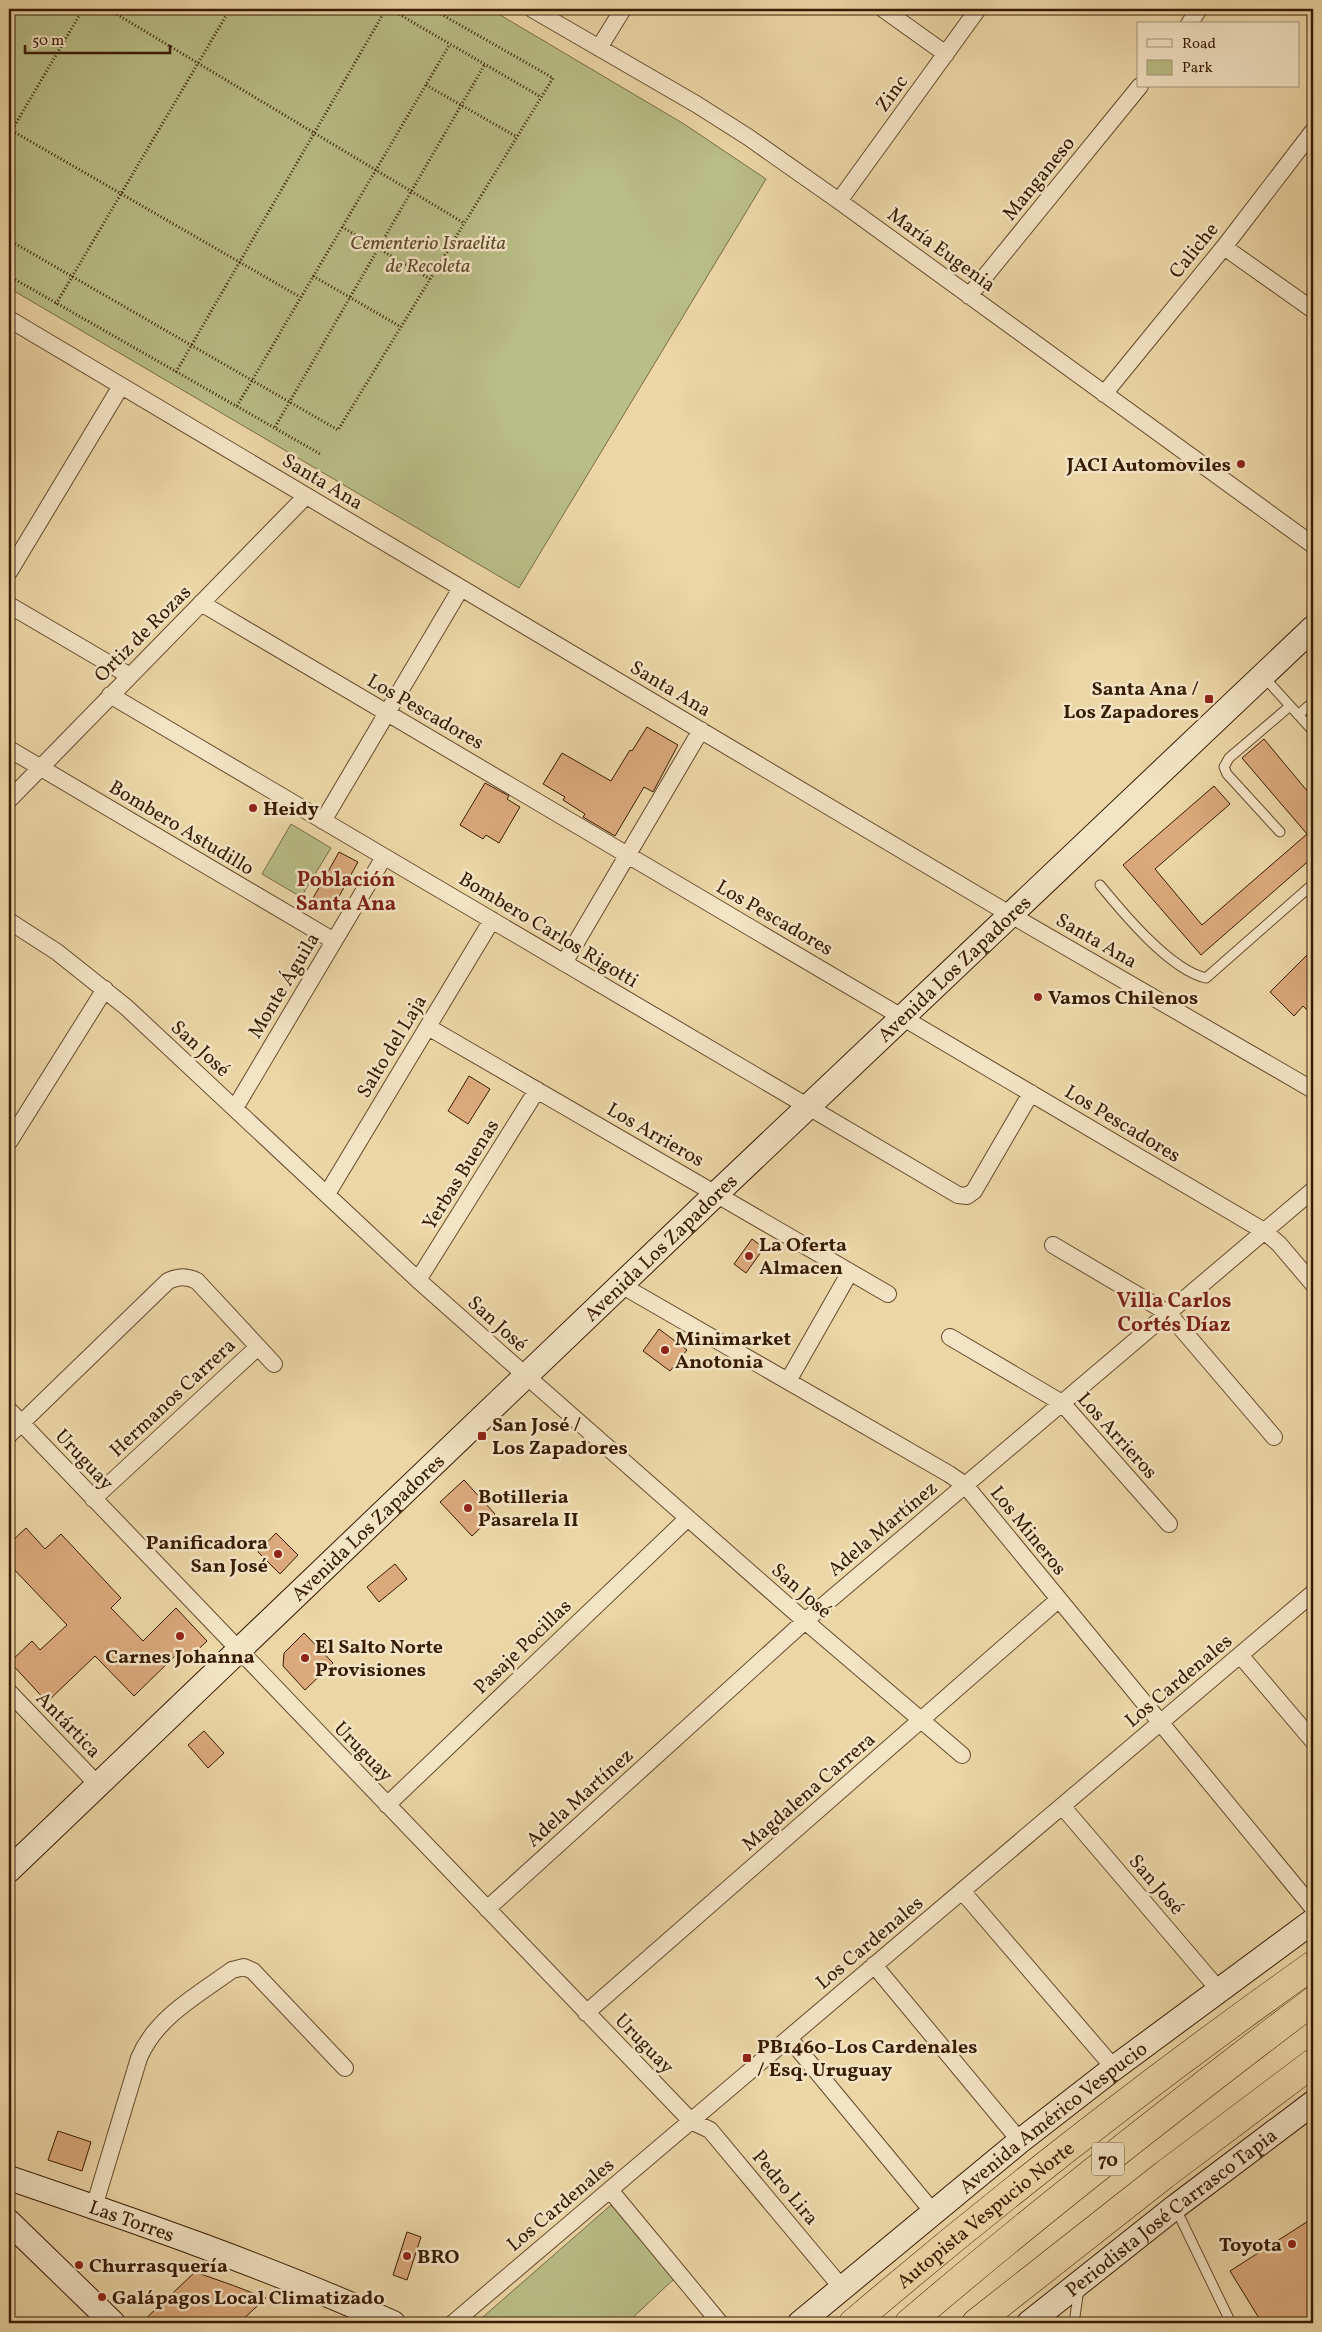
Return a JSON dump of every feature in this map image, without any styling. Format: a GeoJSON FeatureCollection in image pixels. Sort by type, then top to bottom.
{"type":"FeatureCollection","features":[{"type":"Feature","properties":{"kind":"highway","name":"Autopista Vespucio Norte"},"geometry":{"type":"LineString","coordinates":[[853,2323],[1078,2140],[1188,2056],[1313,1965]]}},
{"type":"Feature","properties":{"kind":"highway","name":"70"},"geometry":{"type":"LineString","coordinates":[[909,2323],[1007,2239],[1197,2089],[1313,2001]]}},
{"type":"Feature","properties":{"kind":"highway","name":"70"},"geometry":{"type":"LineString","coordinates":[[976,2323],[1164,2175],[1313,2063]]}},
{"type":"Feature","properties":{"kind":"main road","name":"Avenida Los Zapadores"},"geometry":{"type":"LineString","coordinates":[[9,1870],[622,1286],[716,1194],[1313,628]]}},
{"type":"Feature","properties":{"kind":"main road","name":"Avenida Américo Vespucio"},"geometry":{"type":"LineString","coordinates":[[800,2323],[1020,2141],[1114,2068],[1313,1921]]}},
{"type":"Feature","properties":{"kind":"main road","name":"Periodista José Carrasco Tapia"},"geometry":{"type":"LineString","coordinates":[[1029,2323],[1175,2207],[1313,2105]]}},
{"type":"Feature","properties":{"kind":"main road","name":"Las Torres"},"geometry":{"type":"LineString","coordinates":[[9,2178],[248,2263],[386,2322]]}},
{"type":"Feature","properties":{"kind":"main road"},"geometry":{"type":"LineString","coordinates":[[9,2222],[113,2323]]}},
{"type":"Feature","properties":{"kind":"street","name":"María Eugenia"},"geometry":{"type":"LineString","coordinates":[[532,9],[723,120],[839,201],[1313,545]]}},
{"type":"Feature","properties":{"kind":"street"},"geometry":{"type":"LineString","coordinates":[[599,48],[623,9]]}},
{"type":"Feature","properties":{"kind":"street"},"geometry":{"type":"LineString","coordinates":[[883,9],[946,54]]}},
{"type":"Feature","properties":{"kind":"street","name":"Zinc"},"geometry":{"type":"LineString","coordinates":[[839,201],[978,9]]}},
{"type":"Feature","properties":{"kind":"street"},"geometry":{"type":"LineString","coordinates":[[1190,22],[1199,9]]}},
{"type":"Feature","properties":{"kind":"street","name":"Manganeso"},"geometry":{"type":"LineString","coordinates":[[969,296],[1138,88]]}},
{"type":"Feature","properties":{"kind":"street","name":"Caliche"},"geometry":{"type":"LineString","coordinates":[[1104,394],[1224,247],[1313,131]]}},
{"type":"Feature","properties":{"kind":"street"},"geometry":{"type":"LineString","coordinates":[[1224,247],[1313,310]]}},
{"type":"Feature","properties":{"kind":"street","name":"Santa Ana"},"geometry":{"type":"LineString","coordinates":[[9,321],[1011,915],[1313,1090]]}},
{"type":"Feature","properties":{"kind":"street"},"geometry":{"type":"LineString","coordinates":[[9,572],[121,386]]}},
{"type":"Feature","properties":{"kind":"street","name":"Ortiz de Rozas"},"geometry":{"type":"LineString","coordinates":[[9,800],[39,767],[306,496]]}},
{"type":"Feature","properties":{"kind":"street"},"geometry":{"type":"LineString","coordinates":[[323,821],[461,588]]}},
{"type":"Feature","properties":{"kind":"street","name":"Los Pescadores"},"geometry":{"type":"LineString","coordinates":[[201,603],[1264,1231],[1279,1244],[1313,1284]]}},
{"type":"Feature","properties":{"kind":"street"},"geometry":{"type":"LineString","coordinates":[[9,604],[130,676]]}},
{"type":"Feature","properties":{"kind":"street","name":"Bombero Carlos Rigotti"},"geometry":{"type":"LineString","coordinates":[[110,695],[958,1195],[967,1196],[974,1191],[1031,1093]]}},
{"type":"Feature","properties":{"kind":"street"},"geometry":{"type":"LineString","coordinates":[[564,963],[701,730]]}},
{"type":"Feature","properties":{"kind":"street","name":"Bombero Astudillo"},"geometry":{"type":"LineString","coordinates":[[9,749],[334,941]]}},
{"type":"Feature","properties":{"kind":"street","name":"Monte Águila"},"geometry":{"type":"LineString","coordinates":[[235,1108],[384,857]]}},
{"type":"Feature","properties":{"kind":"street","name":"Salto del Laja"},"geometry":{"type":"LineString","coordinates":[[327,1194],[492,920]]}},
{"type":"Feature","properties":{"kind":"street","name":"San José"},"geometry":{"type":"LineString","coordinates":[[9,921],[57,952],[105,989],[418,1280],[805,1621],[962,1755]]}},
{"type":"Feature","properties":{"kind":"street"},"geometry":{"type":"LineString","coordinates":[[9,1142],[105,989]]}},
{"type":"Feature","properties":{"kind":"street","name":"Los Arrieros"},"geometry":{"type":"LineString","coordinates":[[428,1026],[888,1294]]}},
{"type":"Feature","properties":{"kind":"street","name":"Yerbas Buenas"},"geometry":{"type":"LineString","coordinates":[[418,1280],[537,1090]]}},
{"type":"Feature","properties":{"kind":"street","name":"Adela Martínez"},"geometry":{"type":"LineString","coordinates":[[487,1909],[805,1621],[1313,1190]]}},
{"type":"Feature","properties":{"kind":"street"},"geometry":{"type":"LineString","coordinates":[[1053,1245],[1168,1313],[1274,1436]]}},
{"type":"Feature","properties":{"kind":"street"},"geometry":{"type":"LineString","coordinates":[[788,1381],[850,1272]]}},
{"type":"Feature","properties":{"kind":"street","name":"Hermanos Carrera"},"geometry":{"type":"LineString","coordinates":[[21,1423],[168,1281],[176,1278],[185,1277],[197,1281],[274,1364]]}},
{"type":"Feature","properties":{"kind":"street","name":"Los Mineros"},"geometry":{"type":"LineString","coordinates":[[622,1286],[965,1485],[1313,1908]]}},
{"type":"Feature","properties":{"kind":"street","name":"Los Arrieros"},"geometry":{"type":"LineString","coordinates":[[950,1336],[1062,1403],[1169,1524]]}},
{"type":"Feature","properties":{"kind":"street","name":"Hermanos Carrera"},"geometry":{"type":"LineString","coordinates":[[93,1499],[258,1347]]}},
{"type":"Feature","properties":{"kind":"street","name":"Uruguay"},"geometry":{"type":"LineString","coordinates":[[9,1410],[238,1651],[691,2121]]}},
{"type":"Feature","properties":{"kind":"street"},"geometry":{"type":"LineString","coordinates":[[9,1435],[21,1423]]}},
{"type":"Feature","properties":{"kind":"street","name":"Pasaje Pocillas"},"geometry":{"type":"LineString","coordinates":[[387,1805],[688,1518]]}},
{"type":"Feature","properties":{"kind":"street","name":"Los Cardenales"},"geometry":{"type":"LineString","coordinates":[[453,2323],[1313,1593]]}},
{"type":"Feature","properties":{"kind":"street","name":"Magdalena Carrera"},"geometry":{"type":"LineString","coordinates":[[586,2013],[1058,1600]]}},
{"type":"Feature","properties":{"kind":"street"},"geometry":{"type":"LineString","coordinates":[[1240,1655],[1313,1741]]}},
{"type":"Feature","properties":{"kind":"street","name":"Antártica"},"geometry":{"type":"LineString","coordinates":[[9,1692],[98,1785]]}},
{"type":"Feature","properties":{"kind":"street","name":"San José"},"geometry":{"type":"LineString","coordinates":[[1062,1806],[1220,1990]]}},
{"type":"Feature","properties":{"kind":"street"},"geometry":{"type":"LineString","coordinates":[[962,1891],[1114,2068]]}},
{"type":"Feature","properties":{"kind":"street"},"geometry":{"type":"LineString","coordinates":[[874,1965],[1020,2141]]}},
{"type":"Feature","properties":{"kind":"street"},"geometry":{"type":"LineString","coordinates":[[94,2207],[139,2058],[146,2041],[164,2020],[232,1970],[244,1966],[253,1971],[345,2068]]}},
{"type":"Feature","properties":{"kind":"street"},"geometry":{"type":"LineString","coordinates":[[789,2038],[933,2212]]}},
{"type":"Feature","properties":{"kind":"street","name":"Pedro Lira"},"geometry":{"type":"LineString","coordinates":[[691,2121],[710,2130],[842,2288]]}},
{"type":"Feature","properties":{"kind":"street"},"geometry":{"type":"LineString","coordinates":[[610,2190],[720,2323]]}},
{"type":"Feature","properties":{"kind":"lane"},"geometry":{"type":"LineString","coordinates":[[1262,675],[1313,731]]}},
{"type":"Feature","properties":{"kind":"lane"},"geometry":{"type":"LineString","coordinates":[[1298,715],[1313,702]]}},
{"type":"Feature","properties":{"kind":"lane"},"geometry":{"type":"LineString","coordinates":[[1280,832],[1227,774],[1224,767],[1229,758],[1290,706]]}},
{"type":"Feature","properties":{"kind":"lane"},"geometry":{"type":"LineString","coordinates":[[1100,885],[1137,930],[1192,975],[1206,978],[1313,884]]}},
{"type":"Feature","properties":{"kind":"lane"},"geometry":{"type":"LineString","coordinates":[[1175,2207],[1231,2323]]}},
{"type":"Feature","properties":{"kind":"lane"},"geometry":{"type":"LineString","coordinates":[[1074,2323],[1080,2282]]}},
{"type":"Feature","properties":{"kind":"path"},"geometry":{"type":"LineString","coordinates":[[9,135],[10,130],[83,9]]}},
{"type":"Feature","properties":{"kind":"path"},"geometry":{"type":"LineString","coordinates":[[108,9],[464,223]]}},
{"type":"Feature","properties":{"kind":"path"},"geometry":{"type":"LineString","coordinates":[[188,9],[197,14]]}},
{"type":"Feature","properties":{"kind":"path"},"geometry":{"type":"LineString","coordinates":[[56,304],[230,9]]}},
{"type":"Feature","properties":{"kind":"path"},"geometry":{"type":"LineString","coordinates":[[176,372],[386,9]]}},
{"type":"Feature","properties":{"kind":"path"},"geometry":{"type":"LineString","coordinates":[[390,9],[541,97]]}},
{"type":"Feature","properties":{"kind":"path"},"geometry":{"type":"LineString","coordinates":[[9,240],[338,430],[553,78],[432,9]]}},
{"type":"Feature","properties":{"kind":"path"},"geometry":{"type":"LineString","coordinates":[[237,406],[450,44]]}},
{"type":"Feature","properties":{"kind":"path"},"geometry":{"type":"LineString","coordinates":[[275,427],[485,64]]}},
{"type":"Feature","properties":{"kind":"path"},"geometry":{"type":"LineString","coordinates":[[426,85],[517,137]]}},
{"type":"Feature","properties":{"kind":"path"},"geometry":{"type":"LineString","coordinates":[[10,130],[300,297]]}},
{"type":"Feature","properties":{"kind":"path"},"geometry":{"type":"LineString","coordinates":[[342,227],[430,279]]}},
{"type":"Feature","properties":{"kind":"path"},"geometry":{"type":"LineString","coordinates":[[9,276],[322,455]]}},
{"type":"Feature","properties":{"kind":"path"},"geometry":{"type":"LineString","coordinates":[[313,276],[401,327]]}},
{"type":"Feature","properties":{"kind":"green space","name":"Cementerio Israelita de Recoleta"},"geometry":{"type":"Polygon","coordinates":[[[9,9],[490,9],[684,124],[766,179],[519,588],[9,288],[9,9]]]}},
{"type":"Feature","properties":{"kind":"green space"},"geometry":{"type":"Polygon","coordinates":[[[291,824],[331,848],[301,897],[262,874],[291,824]]]}},
{"type":"Feature","properties":{"kind":"green space"},"geometry":{"type":"Polygon","coordinates":[[[611,2205],[675,2278],[627,2323],[476,2323],[611,2205]]]}},
{"type":"Feature","properties":{"kind":"building"},"geometry":{"type":"Polygon","coordinates":[[[647,727],[678,745],[653,792],[644,787],[615,836],[583,817],[585,814],[563,800],[565,797],[543,784],[562,753],[611,781],[647,727]]]}},
{"type":"Feature","properties":{"kind":"building"},"geometry":{"type":"Polygon","coordinates":[[[1264,739],[1313,798],[1313,857],[1201,955],[1123,865],[1214,786],[1230,804],[1155,869],[1202,925],[1307,834],[1242,758],[1264,739]]]}},
{"type":"Feature","properties":{"kind":"building"},"geometry":{"type":"Polygon","coordinates":[[[485,783],[509,796],[507,799],[520,807],[499,843],[486,835],[483,839],[460,825],[485,783]]]}},
{"type":"Feature","properties":{"kind":"building"},"geometry":{"type":"Polygon","coordinates":[[[339,852],[358,862],[331,911],[312,900],[339,852]]]}},
{"type":"Feature","properties":{"kind":"building"},"geometry":{"type":"Polygon","coordinates":[[[1313,949],[1313,1016],[1303,1006],[1294,1016],[1270,992],[1313,949]]]}},
{"type":"Feature","properties":{"kind":"building"},"geometry":{"type":"Polygon","coordinates":[[[469,1076],[490,1089],[468,1124],[448,1111],[469,1076]]]}},
{"type":"Feature","properties":{"kind":"building","name":"La Oferta Almacen"},"geometry":{"type":"Polygon","coordinates":[[[752,1239],[764,1248],[746,1273],[734,1264],[752,1239]]]}},
{"type":"Feature","properties":{"kind":"building","name":"Minimarket Anotonia"},"geometry":{"type":"Polygon","coordinates":[[[659,1329],[687,1350],[670,1371],[643,1351],[659,1329]]]}},
{"type":"Feature","properties":{"kind":"building","name":"Botilleria Pasarela II"},"geometry":{"type":"Polygon","coordinates":[[[464,1480],[495,1514],[472,1536],[440,1502],[464,1480]]]}},
{"type":"Feature","properties":{"kind":"building"},"geometry":{"type":"Polygon","coordinates":[[[26,1528],[45,1549],[61,1534],[121,1598],[111,1608],[143,1641],[176,1608],[207,1641],[184,1663],[176,1655],[134,1696],[95,1656],[47,1702],[10,1662],[32,1641],[40,1650],[67,1625],[9,1564],[9,1544],[26,1528]]]}},
{"type":"Feature","properties":{"kind":"building","name":"Panificadora San José"},"geometry":{"type":"Polygon","coordinates":[[[276,1533],[298,1555],[280,1574],[258,1552],[276,1533]]]}},
{"type":"Feature","properties":{"kind":"building"},"geometry":{"type":"Polygon","coordinates":[[[395,1564],[407,1579],[379,1602],[367,1587],[395,1564]]]}},
{"type":"Feature","properties":{"kind":"building","name":"El Salto Norte Provisiones"},"geometry":{"type":"Polygon","coordinates":[[[304,1633],[333,1663],[305,1690],[283,1666],[284,1653],[304,1633]]]}},
{"type":"Feature","properties":{"kind":"building"},"geometry":{"type":"Polygon","coordinates":[[[204,1731],[224,1753],[208,1768],[188,1745],[204,1731]]]}},
{"type":"Feature","properties":{"kind":"building"},"geometry":{"type":"Polygon","coordinates":[[[58,2131],[91,2142],[82,2171],[48,2160],[58,2131]]]}},
{"type":"Feature","properties":{"kind":"building","name":"Toyota"},"geometry":{"type":"Polygon","coordinates":[[[1313,2218],[1313,2323],[1262,2323],[1230,2271],[1313,2218]]]}},
{"type":"Feature","properties":{"kind":"building","name":"BRO"},"geometry":{"type":"Polygon","coordinates":[[[407,2232],[421,2237],[407,2280],[393,2275],[407,2232]]]}},
{"type":"Feature","properties":{"kind":"building"},"geometry":{"type":"Polygon","coordinates":[[[195,2272],[266,2298],[239,2323],[141,2323],[195,2272]]]}},
{"type":"Feature","properties":{"kind":"place","name":"JACI Automoviles"},"geometry":{"type":"Point","coordinates":[1241,464]}},
{"type":"Feature","properties":{"kind":"place","name":"Santa Ana / Los Zapadores"},"geometry":{"type":"Point","coordinates":[1209,699]}},
{"type":"Feature","properties":{"kind":"place","name":"Heidy"},"geometry":{"type":"Point","coordinates":[253,808]}},
{"type":"Feature","properties":{"kind":"place","name":"Vamos Chilenos"},"geometry":{"type":"Point","coordinates":[1038,997]}},
{"type":"Feature","properties":{"kind":"place","name":"La Oferta Almacen"},"geometry":{"type":"Point","coordinates":[749,1256]}},
{"type":"Feature","properties":{"kind":"place","name":"Minimarket Anotonia"},"geometry":{"type":"Point","coordinates":[665,1350]}},
{"type":"Feature","properties":{"kind":"place","name":"San José / Los Zapadores"},"geometry":{"type":"Point","coordinates":[482,1436]}},
{"type":"Feature","properties":{"kind":"place","name":"Botilleria Pasarela II"},"geometry":{"type":"Point","coordinates":[468,1508]}},
{"type":"Feature","properties":{"kind":"place","name":"Panificadora San José"},"geometry":{"type":"Point","coordinates":[278,1554]}},
{"type":"Feature","properties":{"kind":"place","name":"Carnes Johanna"},"geometry":{"type":"Point","coordinates":[180,1636]}},
{"type":"Feature","properties":{"kind":"place","name":"El Salto Norte Provisiones"},"geometry":{"type":"Point","coordinates":[305,1658]}},
{"type":"Feature","properties":{"kind":"place","name":"PB1460-Los Cardenales / Esq. Uruguay"},"geometry":{"type":"Point","coordinates":[747,2058]}},
{"type":"Feature","properties":{"kind":"place","name":"Toyota"},"geometry":{"type":"Point","coordinates":[1292,2244]}},
{"type":"Feature","properties":{"kind":"place","name":"BRO"},"geometry":{"type":"Point","coordinates":[407,2256]}},
{"type":"Feature","properties":{"kind":"place","name":"Churrasquería"},"geometry":{"type":"Point","coordinates":[79,2265]}},
{"type":"Feature","properties":{"kind":"place","name":"Galápagos Local Climatizado"},"geometry":{"type":"Point","coordinates":[102,2297]}},
{"type":"Feature","properties":{"kind":"district","name":"Población Santa Ana"},"geometry":{"type":"Point","coordinates":[346,891]}},
{"type":"Feature","properties":{"kind":"district","name":"Villa Carlos Cortés Díaz"},"geometry":{"type":"Point","coordinates":[1174,1312]}}]}
